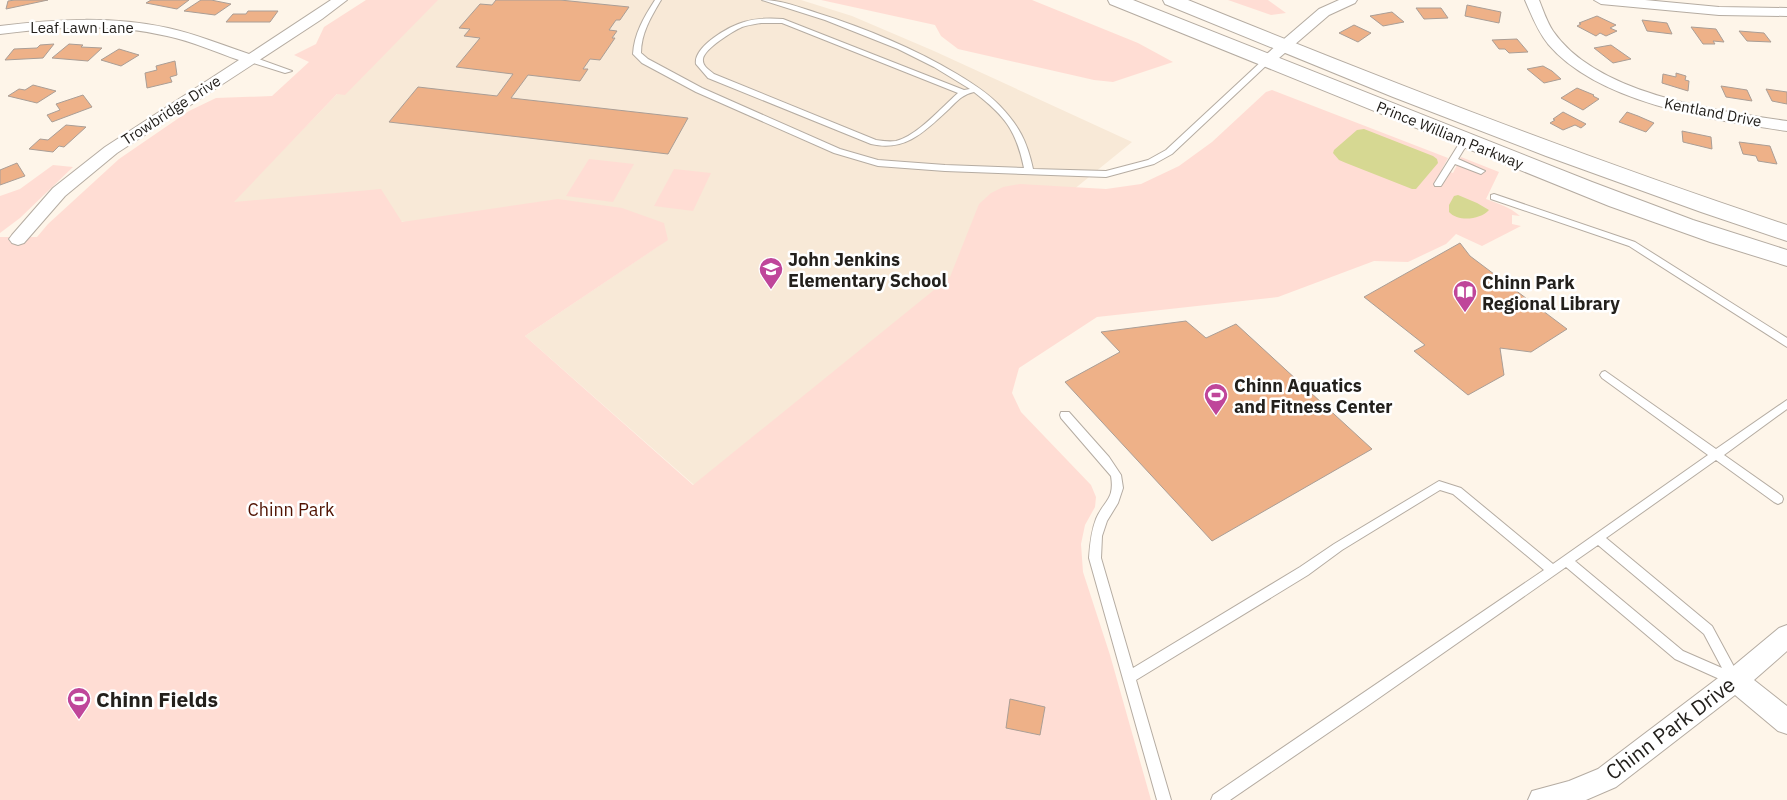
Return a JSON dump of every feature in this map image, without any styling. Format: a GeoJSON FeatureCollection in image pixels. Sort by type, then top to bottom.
{"type":"FeatureCollection","features":[{"type":"Feature","properties":{"kind":"highway","name":"Prince William Parkway"},"geometry":{"type":"LineString","coordinates":[[1117,0],[1465,141],[1676,222],[1787,258]]}},
{"type":"Feature","properties":{"kind":"highway","name":"Prince William Parkway"},"geometry":{"type":"LineString","coordinates":[[1172,0],[1567,156],[1787,232]]}},
{"type":"Feature","properties":{"kind":"street","name":"Trowbridge Drive"},"geometry":{"type":"LineString","coordinates":[[18,240],[59,192],[84,170],[111,150],[340,0]]}},
{"type":"Feature","properties":{"kind":"street"},"geometry":{"type":"LineString","coordinates":[[1267,61],[1324,12],[1350,0]]}},
{"type":"Feature","properties":{"kind":"street","name":"Kentland Drive"},"geometry":{"type":"LineString","coordinates":[[1532,0],[1547,33],[1556,44],[1584,67],[1623,88],[1669,105],[1696,112],[1787,126]]}},
{"type":"Feature","properties":{"kind":"street"},"geometry":{"type":"LineString","coordinates":[[1601,0],[1719,12],[1787,12]]}},
{"type":"Feature","properties":{"kind":"street","name":"Leaf Lawn Lane"},"geometry":{"type":"LineString","coordinates":[[0,30],[75,24],[135,26],[172,33],[250,59]]}},
{"type":"Feature","properties":{"kind":"street","name":"Chinn Park Drive"},"geometry":{"type":"LineString","coordinates":[[1541,800],[1569,794],[1607,778],[1735,680],[1787,636]]}},
{"type":"Feature","properties":{"kind":"street"},"geometry":{"type":"LineString","coordinates":[[1735,680],[1787,722]]}},
{"type":"Feature","properties":{"kind":"lane"},"geometry":{"type":"LineString","coordinates":[[658,0],[650,12],[637,43],[637,54],[645,61],[699,90],[837,151],[878,164],[1106,174],[1151,162],[1169,152],[1267,61]]}},
{"type":"Feature","properties":{"kind":"lane"},"geometry":{"type":"LineString","coordinates":[[764,0],[799,9],[854,29],[929,61],[966,82],[1001,111],[1015,129],[1023,147],[1029,171]]}},
{"type":"Feature","properties":{"kind":"lane"},"geometry":{"type":"LineString","coordinates":[[963,92],[914,134],[901,142],[892,144],[874,142],[711,76],[699,64],[700,56],[704,49],[740,26],[761,21],[783,21],[963,92],[976,90]]}},
{"type":"Feature","properties":{"kind":"lane"},"geometry":{"type":"LineString","coordinates":[[250,59],[288,71]]}},
{"type":"Feature","properties":{"kind":"lane"},"geometry":{"type":"LineString","coordinates":[[1438,184],[1465,141]]}},
{"type":"Feature","properties":{"kind":"lane"},"geometry":{"type":"LineString","coordinates":[[1453,160],[1481,171]]}},
{"type":"Feature","properties":{"kind":"lane"},"geometry":{"type":"LineString","coordinates":[[1494,196],[1632,244],[1787,342]]}},
{"type":"Feature","properties":{"kind":"lane"},"geometry":{"type":"LineString","coordinates":[[1605,376],[1778,499]]}},
{"type":"Feature","properties":{"kind":"lane"},"geometry":{"type":"LineString","coordinates":[[1218,800],[1308,740],[1787,404]]}},
{"type":"Feature","properties":{"kind":"lane"},"geometry":{"type":"LineString","coordinates":[[1065,415],[1116,475],[1118,488],[1114,500],[1102,519],[1096,536],[1095,558],[1164,800]]}},
{"type":"Feature","properties":{"kind":"lane"},"geometry":{"type":"LineString","coordinates":[[1129,677],[1304,571],[1338,547],[1439,485],[1456,491],[1552,570]]}},
{"type":"Feature","properties":{"kind":"lane"},"geometry":{"type":"LineString","coordinates":[[1598,538],[1708,630],[1735,680]]}},
{"type":"Feature","properties":{"kind":"lane"},"geometry":{"type":"LineString","coordinates":[[1566,560],[1679,655],[1735,680]]}},
{"type":"Feature","properties":{"kind":"shaded area","name":"John Jenkins Elementary School"},"geometry":{"type":"Polygon","coordinates":[[[428,0],[801,0],[852,16],[934,51],[1132,142],[702,492],[525,336],[660,245],[229,206],[428,0]]]}},
{"type":"Feature","properties":{"kind":"shaded area"},"geometry":{"type":"Polygon","coordinates":[[[1364,129],[1433,156],[1437,159],[1438,163],[1416,189],[1412,189],[1339,160],[1333,153],[1334,150],[1357,130],[1364,129]]]}},
{"type":"Feature","properties":{"kind":"shaded area"},"geometry":{"type":"Polygon","coordinates":[[[1458,195],[1489,210],[1475,218],[1463,218],[1453,215],[1449,212],[1449,205],[1454,196],[1458,195]]]}},
{"type":"Feature","properties":{"kind":"green space","name":"Chinn Park"},"geometry":{"type":"Polygon","coordinates":[[[366,0],[438,0],[345,95],[337,94],[234,202],[381,189],[402,222],[558,199],[622,208],[664,223],[668,240],[525,336],[693,485],[950,277],[979,204],[991,193],[1003,187],[1020,184],[1106,189],[1141,184],[1179,166],[1212,142],[1266,92],[1272,90],[1448,158],[1442,169],[1453,173],[1461,157],[1499,172],[1486,199],[1504,206],[1520,216],[1512,215],[1512,224],[1521,226],[1482,246],[1456,234],[1446,244],[1408,262],[1374,261],[1278,297],[1097,317],[1019,368],[1012,393],[1021,412],[1091,485],[1096,497],[1095,507],[1085,525],[1081,544],[1083,572],[1110,655],[1151,800],[0,800],[0,237],[37,237],[48,224],[119,159],[189,111],[216,98],[272,96],[309,62],[294,55],[316,44],[324,27],[366,0]]]}},
{"type":"Feature","properties":{"kind":"green space"},"geometry":{"type":"Polygon","coordinates":[[[821,0],[1032,0],[1138,43],[1173,62],[1113,82],[1094,80],[958,49],[941,36],[935,25],[821,0]]]}},
{"type":"Feature","properties":{"kind":"green space"},"geometry":{"type":"Polygon","coordinates":[[[1228,0],[1268,0],[1286,13],[1271,15],[1228,0]]]}},
{"type":"Feature","properties":{"kind":"green space"},"geometry":{"type":"Polygon","coordinates":[[[589,159],[634,164],[613,202],[566,196],[589,159]]]}},
{"type":"Feature","properties":{"kind":"green space"},"geometry":{"type":"Polygon","coordinates":[[[53,165],[73,167],[20,218],[0,233],[0,196],[20,189],[53,165]]]}},
{"type":"Feature","properties":{"kind":"green space"},"geometry":{"type":"Polygon","coordinates":[[[674,169],[711,173],[693,211],[654,206],[674,169]]]}},
{"type":"Feature","properties":{"kind":"building"},"geometry":{"type":"Polygon","coordinates":[[[48,0],[6,9],[8,1],[48,0]]]}},
{"type":"Feature","properties":{"kind":"building"},"geometry":{"type":"Polygon","coordinates":[[[151,0],[189,0],[177,9],[146,3],[151,0]]]}},
{"type":"Feature","properties":{"kind":"building"},"geometry":{"type":"Polygon","coordinates":[[[201,0],[231,4],[215,15],[184,11],[201,0]]]}},
{"type":"Feature","properties":{"kind":"building"},"geometry":{"type":"Polygon","coordinates":[[[496,0],[560,0],[629,7],[620,20],[616,20],[609,30],[617,31],[612,38],[615,38],[600,60],[590,59],[583,69],[588,69],[580,81],[528,75],[511,98],[688,118],[668,154],[389,122],[418,87],[497,96],[513,74],[456,67],[480,38],[464,36],[470,29],[459,28],[480,4],[492,5],[496,0]]]}},
{"type":"Feature","properties":{"kind":"building"},"geometry":{"type":"Polygon","coordinates":[[[1467,5],[1501,12],[1499,23],[1465,16],[1467,5]]]}},
{"type":"Feature","properties":{"kind":"building"},"geometry":{"type":"Polygon","coordinates":[[[1416,8],[1441,8],[1448,18],[1424,19],[1416,8]]]}},
{"type":"Feature","properties":{"kind":"building"},"geometry":{"type":"Polygon","coordinates":[[[248,11],[278,11],[270,22],[226,22],[233,14],[246,14],[248,11]]]}},
{"type":"Feature","properties":{"kind":"building"},"geometry":{"type":"Polygon","coordinates":[[[1392,12],[1404,22],[1383,26],[1370,16],[1392,12]]]}},
{"type":"Feature","properties":{"kind":"building"},"geometry":{"type":"Polygon","coordinates":[[[1597,16],[1616,25],[1610,28],[1617,31],[1606,36],[1600,33],[1596,36],[1577,26],[1581,24],[1579,23],[1597,16]]]}},
{"type":"Feature","properties":{"kind":"building"},"geometry":{"type":"Polygon","coordinates":[[[1642,20],[1667,23],[1672,34],[1647,31],[1642,20]]]}},
{"type":"Feature","properties":{"kind":"building"},"geometry":{"type":"Polygon","coordinates":[[[1354,25],[1371,33],[1358,42],[1339,33],[1354,25]]]}},
{"type":"Feature","properties":{"kind":"building"},"geometry":{"type":"Polygon","coordinates":[[[1691,27],[1716,29],[1724,42],[1713,41],[1715,44],[1703,44],[1691,27]]]}},
{"type":"Feature","properties":{"kind":"building"},"geometry":{"type":"Polygon","coordinates":[[[1739,31],[1764,33],[1771,42],[1747,41],[1739,31]]]}},
{"type":"Feature","properties":{"kind":"building"},"geometry":{"type":"Polygon","coordinates":[[[1517,39],[1528,52],[1509,53],[1505,49],[1499,49],[1492,40],[1517,39]]]}},
{"type":"Feature","properties":{"kind":"building"},"geometry":{"type":"Polygon","coordinates":[[[54,44],[43,58],[5,60],[14,49],[37,48],[40,45],[54,44]]]}},
{"type":"Feature","properties":{"kind":"building"},"geometry":{"type":"Polygon","coordinates":[[[69,44],[83,45],[81,47],[102,48],[88,61],[52,58],[69,44]]]}},
{"type":"Feature","properties":{"kind":"building"},"geometry":{"type":"Polygon","coordinates":[[[1611,45],[1631,59],[1613,63],[1594,48],[1611,45]]]}},
{"type":"Feature","properties":{"kind":"building"},"geometry":{"type":"Polygon","coordinates":[[[119,49],[139,55],[121,66],[101,60],[119,49]]]}},
{"type":"Feature","properties":{"kind":"building"},"geometry":{"type":"Polygon","coordinates":[[[175,61],[177,75],[170,77],[172,82],[147,88],[145,73],[157,70],[156,66],[175,61]]]}},
{"type":"Feature","properties":{"kind":"building"},"geometry":{"type":"Polygon","coordinates":[[[1543,66],[1561,79],[1544,83],[1527,69],[1543,66]]]}},
{"type":"Feature","properties":{"kind":"building"},"geometry":{"type":"Polygon","coordinates":[[[1676,73],[1686,76],[1685,80],[1689,81],[1688,91],[1662,83],[1663,74],[1676,77],[1676,73]]]}},
{"type":"Feature","properties":{"kind":"building"},"geometry":{"type":"Polygon","coordinates":[[[33,85],[56,91],[37,103],[8,96],[19,89],[25,90],[33,85]]]}},
{"type":"Feature","properties":{"kind":"building"},"geometry":{"type":"Polygon","coordinates":[[[1721,86],[1747,90],[1752,101],[1726,97],[1721,86]]]}},
{"type":"Feature","properties":{"kind":"building"},"geometry":{"type":"Polygon","coordinates":[[[1577,88],[1599,99],[1583,110],[1561,98],[1577,88]]]}},
{"type":"Feature","properties":{"kind":"building"},"geometry":{"type":"Polygon","coordinates":[[[1766,89],[1787,92],[1787,104],[1772,101],[1766,89]]]}},
{"type":"Feature","properties":{"kind":"building"},"geometry":{"type":"Polygon","coordinates":[[[83,95],[92,107],[52,122],[47,115],[60,110],[56,104],[83,95]]]}},
{"type":"Feature","properties":{"kind":"building"},"geometry":{"type":"Polygon","coordinates":[[[1563,112],[1586,124],[1581,128],[1575,125],[1563,130],[1550,123],[1563,112]]]}},
{"type":"Feature","properties":{"kind":"building"},"geometry":{"type":"Polygon","coordinates":[[[1627,112],[1654,123],[1646,132],[1619,122],[1627,112]]]}},
{"type":"Feature","properties":{"kind":"building"},"geometry":{"type":"Polygon","coordinates":[[[66,125],[86,127],[64,147],[59,146],[53,152],[29,149],[40,139],[48,140],[66,125]]]}},
{"type":"Feature","properties":{"kind":"building"},"geometry":{"type":"Polygon","coordinates":[[[1682,131],[1711,137],[1712,149],[1683,142],[1682,131]]]}},
{"type":"Feature","properties":{"kind":"building"},"geometry":{"type":"Polygon","coordinates":[[[1739,142],[1770,146],[1777,164],[1758,161],[1756,156],[1743,154],[1739,142]]]}},
{"type":"Feature","properties":{"kind":"building"},"geometry":{"type":"Polygon","coordinates":[[[17,163],[25,176],[0,185],[0,170],[17,163]]]}},
{"type":"Feature","properties":{"kind":"building","name":"Chinn Park Regional Library"},"geometry":{"type":"Polygon","coordinates":[[[1460,243],[1470,256],[1567,329],[1531,352],[1500,348],[1504,375],[1468,395],[1414,351],[1425,345],[1364,297],[1460,243]]]}},
{"type":"Feature","properties":{"kind":"building","name":"Chinn Aquatics and Fitness Center"},"geometry":{"type":"Polygon","coordinates":[[[1186,321],[1206,338],[1236,324],[1372,449],[1212,541],[1065,382],[1120,352],[1101,332],[1186,321]]]}},
{"type":"Feature","properties":{"kind":"building"},"geometry":{"type":"Polygon","coordinates":[[[1010,699],[1045,707],[1040,735],[1006,728],[1010,699]]]}},
{"type":"Feature","properties":{"kind":"place","name":"John Jenkins Elementary School"},"geometry":{"type":"Point","coordinates":[771,290]}},
{"type":"Feature","properties":{"kind":"place","name":"Chinn Park Regional Library"},"geometry":{"type":"Point","coordinates":[1465,313]}},
{"type":"Feature","properties":{"kind":"place","name":"Chinn Aquatics and Fitness Center"},"geometry":{"type":"Point","coordinates":[1216,416]}},
{"type":"Feature","properties":{"kind":"place","name":"Chinn Fields"},"geometry":{"type":"Point","coordinates":[79,720]}}]}
